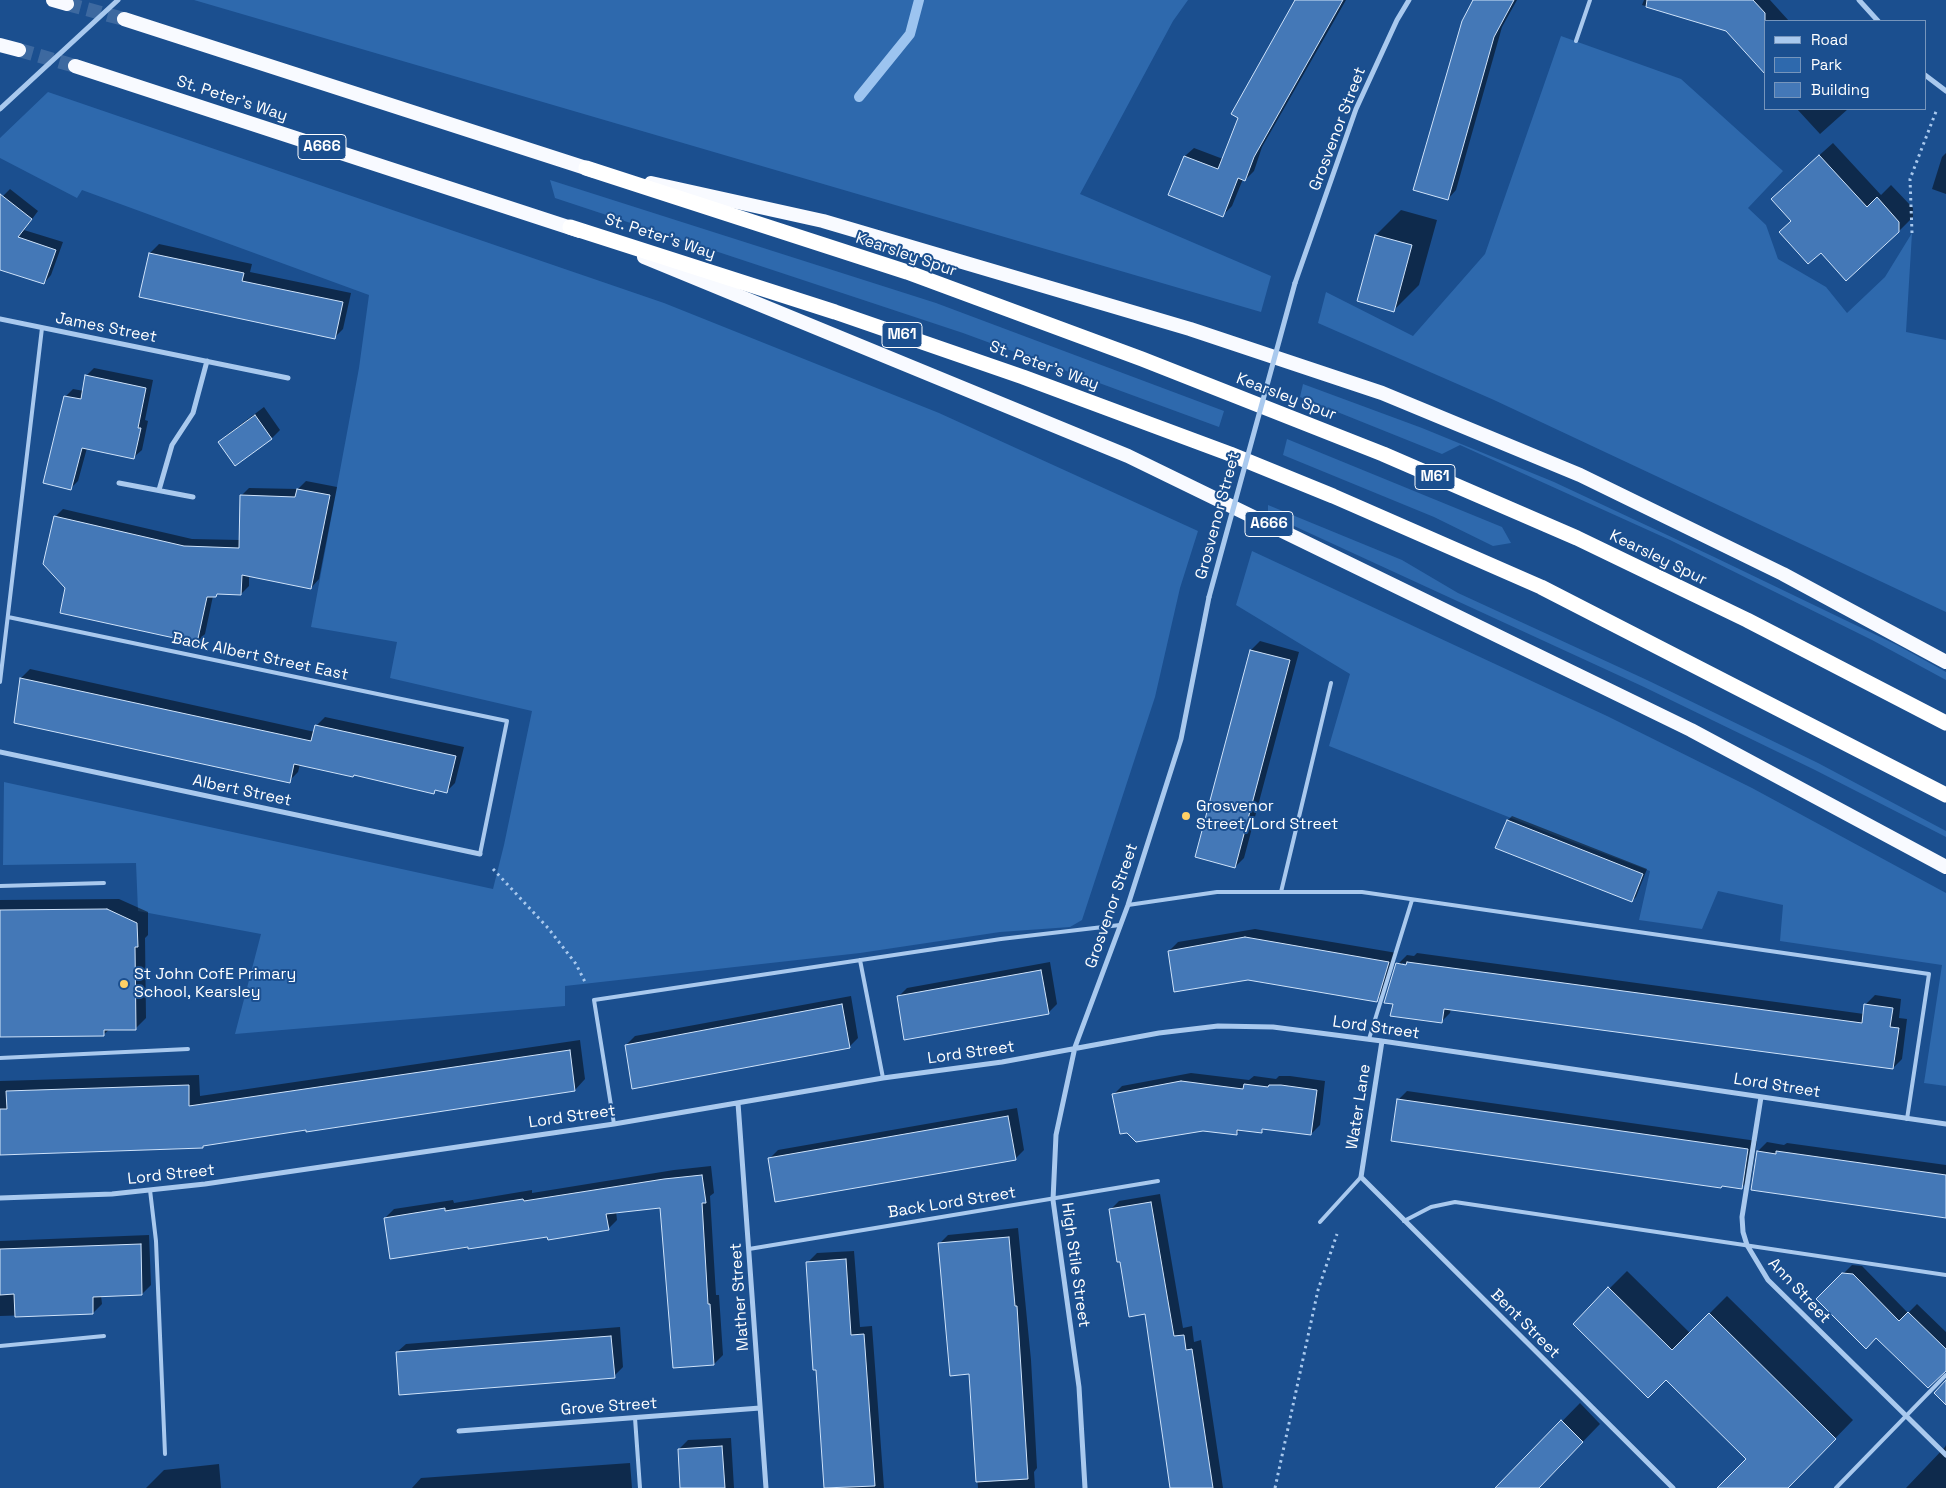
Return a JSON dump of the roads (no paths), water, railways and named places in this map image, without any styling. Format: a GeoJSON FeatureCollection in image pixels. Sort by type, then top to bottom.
{"type":"FeatureCollection","features":[{"type":"Feature","properties":{"kind":"highway"},"geometry":{"type":"LineString","coordinates":[[124,19],[586,168],[823,221],[1190,329],[1382,394],[1580,475],[1783,574],[1946,662]]}},
{"type":"Feature","properties":{"kind":"highway"},"geometry":{"type":"LineString","coordinates":[[0,45],[19,50]]}},
{"type":"Feature","properties":{"kind":"highway","name":"St. Peter's Way"},"geometry":{"type":"LineString","coordinates":[[75,66],[844,315],[1023,377],[1230,454],[1333,496],[1541,587],[1946,795]]}},
{"type":"Feature","properties":{"kind":"highway","name":"Kearsley Spur"},"geometry":{"type":"LineString","coordinates":[[586,168],[907,272],[1142,359],[1383,454],[1586,542],[1747,620],[1946,723]]}},
{"type":"Feature","properties":{"kind":"highway","name":"A666"},"geometry":{"type":"LineString","coordinates":[[570,227],[1128,456],[1691,730],[1946,867]]}},
{"type":"Feature","properties":{"kind":"street"},"geometry":{"type":"LineString","coordinates":[[0,109],[118,0]]}},
{"type":"Feature","properties":{"kind":"street","name":"Grosvenor Street"},"geometry":{"type":"LineString","coordinates":[[1075,1047],[1128,905],[1181,739],[1209,597],[1295,283],[1356,109],[1397,20],[1409,0]]}},
{"type":"Feature","properties":{"kind":"street"},"geometry":{"type":"LineString","coordinates":[[1859,0],[1877,20]]}},
{"type":"Feature","properties":{"kind":"street"},"geometry":{"type":"LineString","coordinates":[[1926,76],[1945,90]]}},
{"type":"Feature","properties":{"kind":"street","name":"James Street"},"geometry":{"type":"LineString","coordinates":[[0,319],[288,378]]}},
{"type":"Feature","properties":{"kind":"street"},"geometry":{"type":"LineString","coordinates":[[159,490],[172,445],[193,413],[207,362]]}},
{"type":"Feature","properties":{"kind":"street"},"geometry":{"type":"LineString","coordinates":[[119,483],[193,498]]}},
{"type":"Feature","properties":{"kind":"street","name":"Albert Street"},"geometry":{"type":"LineString","coordinates":[[0,752],[480,854]]}},
{"type":"Feature","properties":{"kind":"street","name":"Lord Street"},"geometry":{"type":"LineString","coordinates":[[0,1198],[112,1194],[215,1182],[614,1124],[883,1078],[1002,1062],[1159,1033],[1218,1026],[1273,1027],[1369,1039],[1946,1124]]}},
{"type":"Feature","properties":{"kind":"street","name":"Water Lane"},"geometry":{"type":"LineString","coordinates":[[1361,1177],[1382,1041]]}},
{"type":"Feature","properties":{"kind":"street","name":"High Stile Street"},"geometry":{"type":"LineString","coordinates":[[1075,1047],[1056,1135],[1053,1200],[1079,1387],[1085,1488]]}},
{"type":"Feature","properties":{"kind":"street","name":"Ann Street"},"geometry":{"type":"LineString","coordinates":[[1761,1097],[1742,1217],[1743,1232],[1747,1245],[1768,1280],[1946,1456]]}},
{"type":"Feature","properties":{"kind":"street","name":"Mather Street"},"geometry":{"type":"LineString","coordinates":[[738,1103],[766,1488]]}},
{"type":"Feature","properties":{"kind":"street","name":"Bent Street"},"geometry":{"type":"LineString","coordinates":[[1361,1177],[1672,1488]]}},
{"type":"Feature","properties":{"kind":"street","name":"Grove Street"},"geometry":{"type":"LineString","coordinates":[[459,1430],[760,1408]]}},
{"type":"Feature","properties":{"kind":"lane"},"geometry":{"type":"LineString","coordinates":[[1576,41],[1590,0]]}},
{"type":"Feature","properties":{"kind":"lane"},"geometry":{"type":"LineString","coordinates":[[0,682],[42,328]]}},
{"type":"Feature","properties":{"kind":"lane","name":"Back Albert Street East"},"geometry":{"type":"LineString","coordinates":[[8,617],[507,721],[480,854]]}},
{"type":"Feature","properties":{"kind":"lane"},"geometry":{"type":"LineString","coordinates":[[1281,892],[1331,683]]}},
{"type":"Feature","properties":{"kind":"lane"},"geometry":{"type":"LineString","coordinates":[[0,886],[104,883]]}},
{"type":"Feature","properties":{"kind":"lane"},"geometry":{"type":"LineString","coordinates":[[1128,905],[1217,892],[1362,892],[1929,974],[1907,1119]]}},
{"type":"Feature","properties":{"kind":"lane"},"geometry":{"type":"LineString","coordinates":[[1369,1039],[1412,900]]}},
{"type":"Feature","properties":{"kind":"lane"},"geometry":{"type":"LineString","coordinates":[[614,1124],[594,1000],[1001,939],[1120,925]]}},
{"type":"Feature","properties":{"kind":"lane"},"geometry":{"type":"LineString","coordinates":[[860,960],[883,1078]]}},
{"type":"Feature","properties":{"kind":"lane"},"geometry":{"type":"LineString","coordinates":[[0,1058],[188,1049]]}},
{"type":"Feature","properties":{"kind":"lane"},"geometry":{"type":"LineString","coordinates":[[1320,1222],[1361,1177]]}},
{"type":"Feature","properties":{"kind":"lane","name":"Back Lord Street"},"geometry":{"type":"LineString","coordinates":[[749,1249],[1053,1200],[1158,1181]]}},
{"type":"Feature","properties":{"kind":"lane"},"geometry":{"type":"LineString","coordinates":[[150,1190],[156,1241],[165,1454]]}},
{"type":"Feature","properties":{"kind":"lane"},"geometry":{"type":"LineString","coordinates":[[1404,1221],[1431,1207],[1455,1202],[1946,1275]]}},
{"type":"Feature","properties":{"kind":"lane"},"geometry":{"type":"LineString","coordinates":[[0,1346],[104,1336]]}},
{"type":"Feature","properties":{"kind":"lane"},"geometry":{"type":"LineString","coordinates":[[1836,1488],[1946,1375]]}},
{"type":"Feature","properties":{"kind":"lane"},"geometry":{"type":"LineString","coordinates":[[635,1418],[640,1488]]}},
{"type":"Feature","properties":{"kind":"waterway"},"geometry":{"type":"LineString","coordinates":[[859,97],[910,34],[919,0]]}},
{"type":"Feature","properties":{"kind":"tunnel"},"geometry":{"type":"LineString","coordinates":[[67,4],[124,19]]}},
{"type":"Feature","properties":{"kind":"tunnel"},"geometry":{"type":"LineString","coordinates":[[19,50],[75,66]]}},
{"type":"Feature","properties":{"kind":"place","name":"Grosvenor Street/Lord Street"},"geometry":{"type":"Point","coordinates":[1186,816]}},
{"type":"Feature","properties":{"kind":"place","name":"St John CofE Primary School, Kearsley"},"geometry":{"type":"Point","coordinates":[124,984]}}]}
